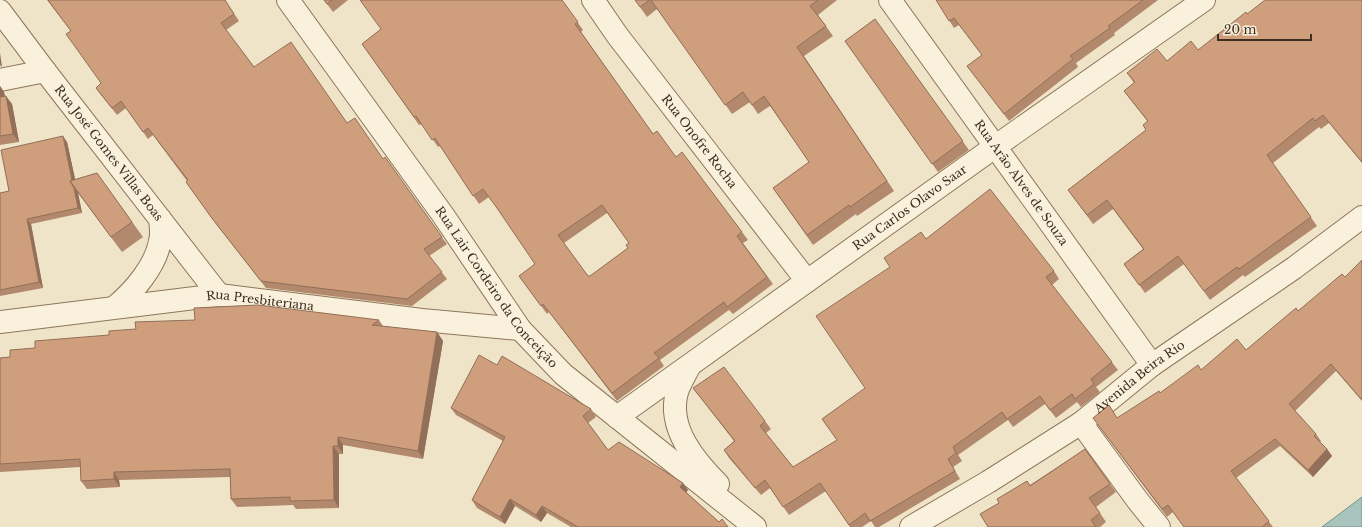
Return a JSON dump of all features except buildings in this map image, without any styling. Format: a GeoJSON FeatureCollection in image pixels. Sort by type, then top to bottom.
{"type":"FeatureCollection","features":[{"type":"Feature","properties":{"kind":"street","name":"Rua Lair Cordeiro da Conceição"},"geometry":{"type":"LineString","coordinates":[[288,0],[443,215],[520,329],[563,374],[755,527]]}},
{"type":"Feature","properties":{"kind":"street","name":"Rua Onofre Rocha"},"geometry":{"type":"LineString","coordinates":[[593,0],[617,35],[807,281]]}},
{"type":"Feature","properties":{"kind":"street","name":"Rua Arão Alves de Souza"},"geometry":{"type":"LineString","coordinates":[[890,0],[1152,365]]}},
{"type":"Feature","properties":{"kind":"street","name":"Rua Carlos Olavo Saar"},"geometry":{"type":"LineString","coordinates":[[617,417],[996,146],[1204,0]]}},
{"type":"Feature","properties":{"kind":"street","name":"Rua José Gomes Villas Boas"},"geometry":{"type":"LineString","coordinates":[[0,11],[160,220],[220,295]]}},
{"type":"Feature","properties":{"kind":"street"},"geometry":{"type":"LineString","coordinates":[[0,80],[45,71]]}},
{"type":"Feature","properties":{"kind":"street","name":"Avenida Beira Rio"},"geometry":{"type":"LineString","coordinates":[[911,527],[988,482],[1080,423],[1152,365],[1294,268],[1362,217]]}},
{"type":"Feature","properties":{"kind":"street"},"geometry":{"type":"LineString","coordinates":[[115,307],[132,292],[150,267],[160,243],[160,220]]}},
{"type":"Feature","properties":{"kind":"street","name":"Rua Presbiteriana"},"geometry":{"type":"LineString","coordinates":[[0,322],[220,295],[422,320],[520,329]]}},
{"type":"Feature","properties":{"kind":"street"},"geometry":{"type":"LineString","coordinates":[[690,366],[680,384],[676,402],[679,428],[685,444],[699,465],[760,527]]}},
{"type":"Feature","properties":{"kind":"street"},"geometry":{"type":"LineString","coordinates":[[1080,423],[1138,501],[1160,527]]}},
{"type":"Feature","properties":{"kind":"water"},"geometry":{"type":"Polygon","coordinates":[[[1362,497],[1362,527],[1322,527],[1362,497]]]}}]}
